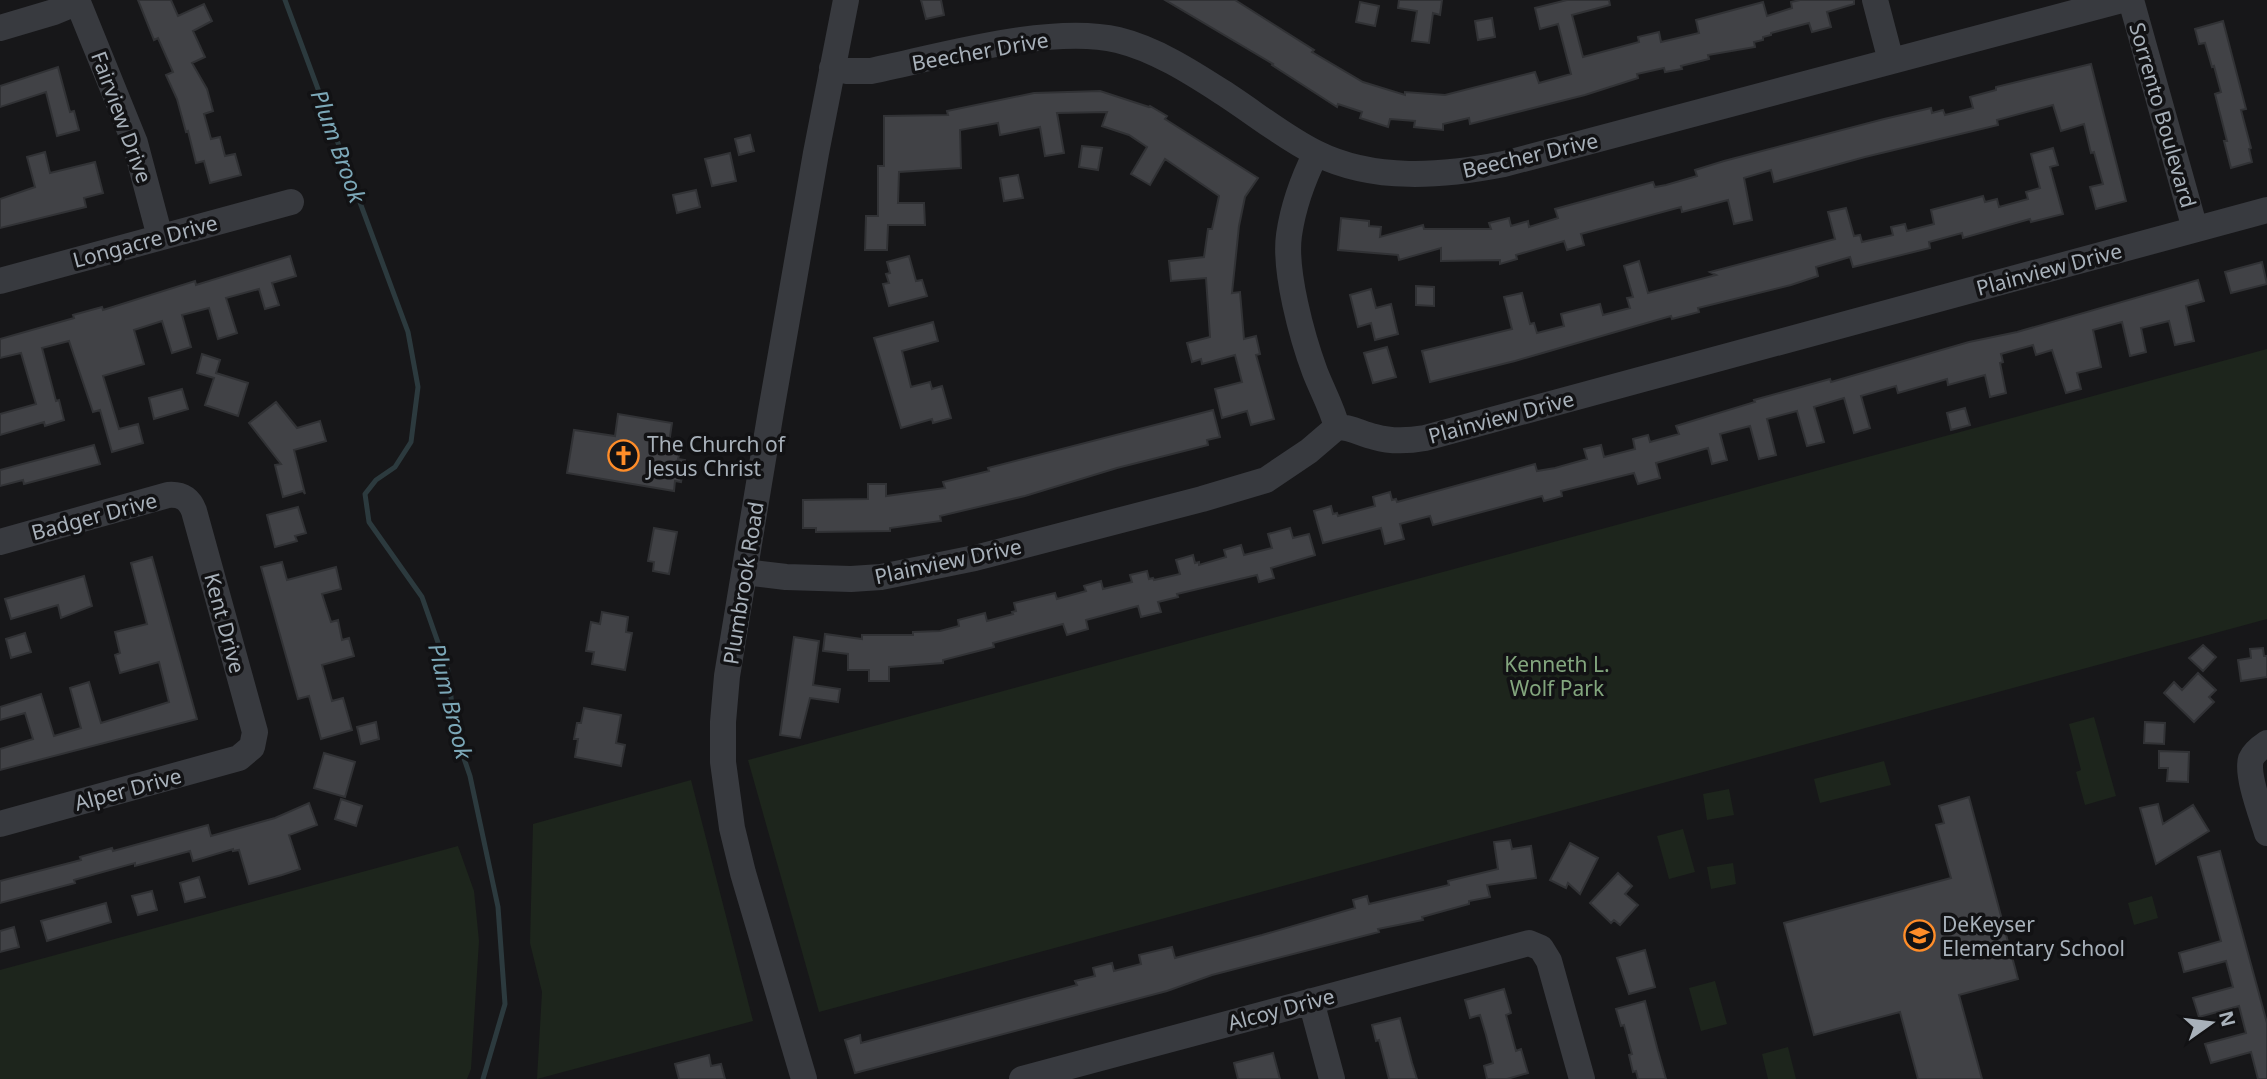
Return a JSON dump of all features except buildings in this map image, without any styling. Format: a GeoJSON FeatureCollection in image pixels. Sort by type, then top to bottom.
{"type":"FeatureCollection","features":[{"type":"Feature","properties":{"kind":"street","name":"Plumbrook Road"},"geometry":{"type":"LineString","coordinates":[[804,1079],[732,828],[724,773],[723,722],[727,676],[804,220],[846,0]]}},
{"type":"Feature","properties":{"kind":"street"},"geometry":{"type":"LineString","coordinates":[[1875,0],[1891,61]]}},
{"type":"Feature","properties":{"kind":"street","name":"Beecher Drive"},"geometry":{"type":"LineString","coordinates":[[832,68],[871,72],[1033,39],[1084,37],[1118,40],[1192,73],[1316,153],[1377,172],[1435,174],[1504,164],[2122,0]]}},
{"type":"Feature","properties":{"kind":"street","name":"Sorrento Boulevard"},"geometry":{"type":"LineString","coordinates":[[2131,0],[2195,229]]}},
{"type":"Feature","properties":{"kind":"street"},"geometry":{"type":"LineString","coordinates":[[0,28],[54,12],[77,1]]}},
{"type":"Feature","properties":{"kind":"street","name":"Fairview Drive"},"geometry":{"type":"LineString","coordinates":[[77,1],[135,143],[160,237]]}},
{"type":"Feature","properties":{"kind":"street"},"geometry":{"type":"LineString","coordinates":[[1316,153],[1294,209],[1288,237],[1288,256],[1310,359],[1338,426]]}},
{"type":"Feature","properties":{"kind":"street","name":"Longacre Drive"},"geometry":{"type":"LineString","coordinates":[[0,281],[291,202]]}},
{"type":"Feature","properties":{"kind":"street","name":"Plainview Drive"},"geometry":{"type":"LineString","coordinates":[[745,572],[871,578],[915,572],[975,558],[1266,480],[1309,451],[1338,426],[1350,427],[1392,441],[1425,438],[2267,210]]}},
{"type":"Feature","properties":{"kind":"street","name":"Badger Drive"},"geometry":{"type":"LineString","coordinates":[[0,542],[168,495],[182,496],[188,500]]}},
{"type":"Feature","properties":{"kind":"street","name":"Kent Drive"},"geometry":{"type":"LineString","coordinates":[[188,500],[194,511],[255,732],[251,747]]}},
{"type":"Feature","properties":{"kind":"street","name":"Alper Drive"},"geometry":{"type":"LineString","coordinates":[[0,824],[239,758],[251,747]]}},
{"type":"Feature","properties":{"kind":"street"},"geometry":{"type":"LineString","coordinates":[[2260,748],[2250,762],[2250,769],[2267,832]]}},
{"type":"Feature","properties":{"kind":"street","name":"Alcoy Drive"},"geometry":{"type":"LineString","coordinates":[[1022,1079],[1080,1072],[1311,1001],[1529,943],[1541,948],[1553,972],[1582,1079]]}},
{"type":"Feature","properties":{"kind":"street"},"geometry":{"type":"LineString","coordinates":[[1311,1001],[1332,1079]]}},
{"type":"Feature","properties":{"kind":"green space","name":"Kenneth L. Wolf Park"},"geometry":{"type":"Polygon","coordinates":[[[2267,349],[2267,619],[819,1012],[748,760],[2267,349]]]}},
{"type":"Feature","properties":{"kind":"green space"},"geometry":{"type":"Polygon","coordinates":[[[2094,717],[2116,796],[2085,805],[2076,772],[2081,770],[2069,724],[2094,717]]]}},
{"type":"Feature","properties":{"kind":"green space"},"geometry":{"type":"Polygon","coordinates":[[[1884,761],[1891,785],[1820,803],[1814,779],[1884,761]]]}},
{"type":"Feature","properties":{"kind":"green space"},"geometry":{"type":"Polygon","coordinates":[[[691,780],[753,1021],[537,1079],[542,992],[530,943],[533,824],[691,780]]]}},
{"type":"Feature","properties":{"kind":"green space"},"geometry":{"type":"Polygon","coordinates":[[[1729,789],[1734,815],[1707,820],[1703,794],[1729,789]]]}},
{"type":"Feature","properties":{"kind":"green space"},"geometry":{"type":"Polygon","coordinates":[[[1683,829],[1695,872],[1669,879],[1657,836],[1683,829]]]}},
{"type":"Feature","properties":{"kind":"green space"},"geometry":{"type":"Polygon","coordinates":[[[458,846],[474,891],[479,941],[471,1069],[467,1079],[0,1079],[0,970],[458,846]]]}},
{"type":"Feature","properties":{"kind":"green space"},"geometry":{"type":"Polygon","coordinates":[[[1733,863],[1736,884],[1711,889],[1707,867],[1733,863]]]}},
{"type":"Feature","properties":{"kind":"green space"},"geometry":{"type":"Polygon","coordinates":[[[2152,896],[2158,918],[2134,925],[2128,903],[2152,896]]]}},
{"type":"Feature","properties":{"kind":"green space"},"geometry":{"type":"Polygon","coordinates":[[[1715,981],[1727,1024],[1701,1031],[1689,988],[1715,981]]]}},
{"type":"Feature","properties":{"kind":"green space"},"geometry":{"type":"Polygon","coordinates":[[[1788,1047],[1796,1079],[1768,1079],[1762,1054],[1788,1047]]]}},
{"type":"Feature","properties":{"kind":"waterway","name":"Plum Brook"},"geometry":{"type":"LineString","coordinates":[[285,0],[408,332],[418,387],[411,442],[395,467],[376,480],[365,494],[369,522],[422,597],[448,671],[455,732],[470,776],[498,907],[505,1004],[483,1079]]}},
{"type":"Feature","properties":{"kind":"place","name":"The Church of Jesus Christ"},"geometry":{"type":"Point","coordinates":[624,456]}},
{"type":"Feature","properties":{"kind":"place","name":"DeKeyser Elementary School"},"geometry":{"type":"Point","coordinates":[1919,936]}}]}
